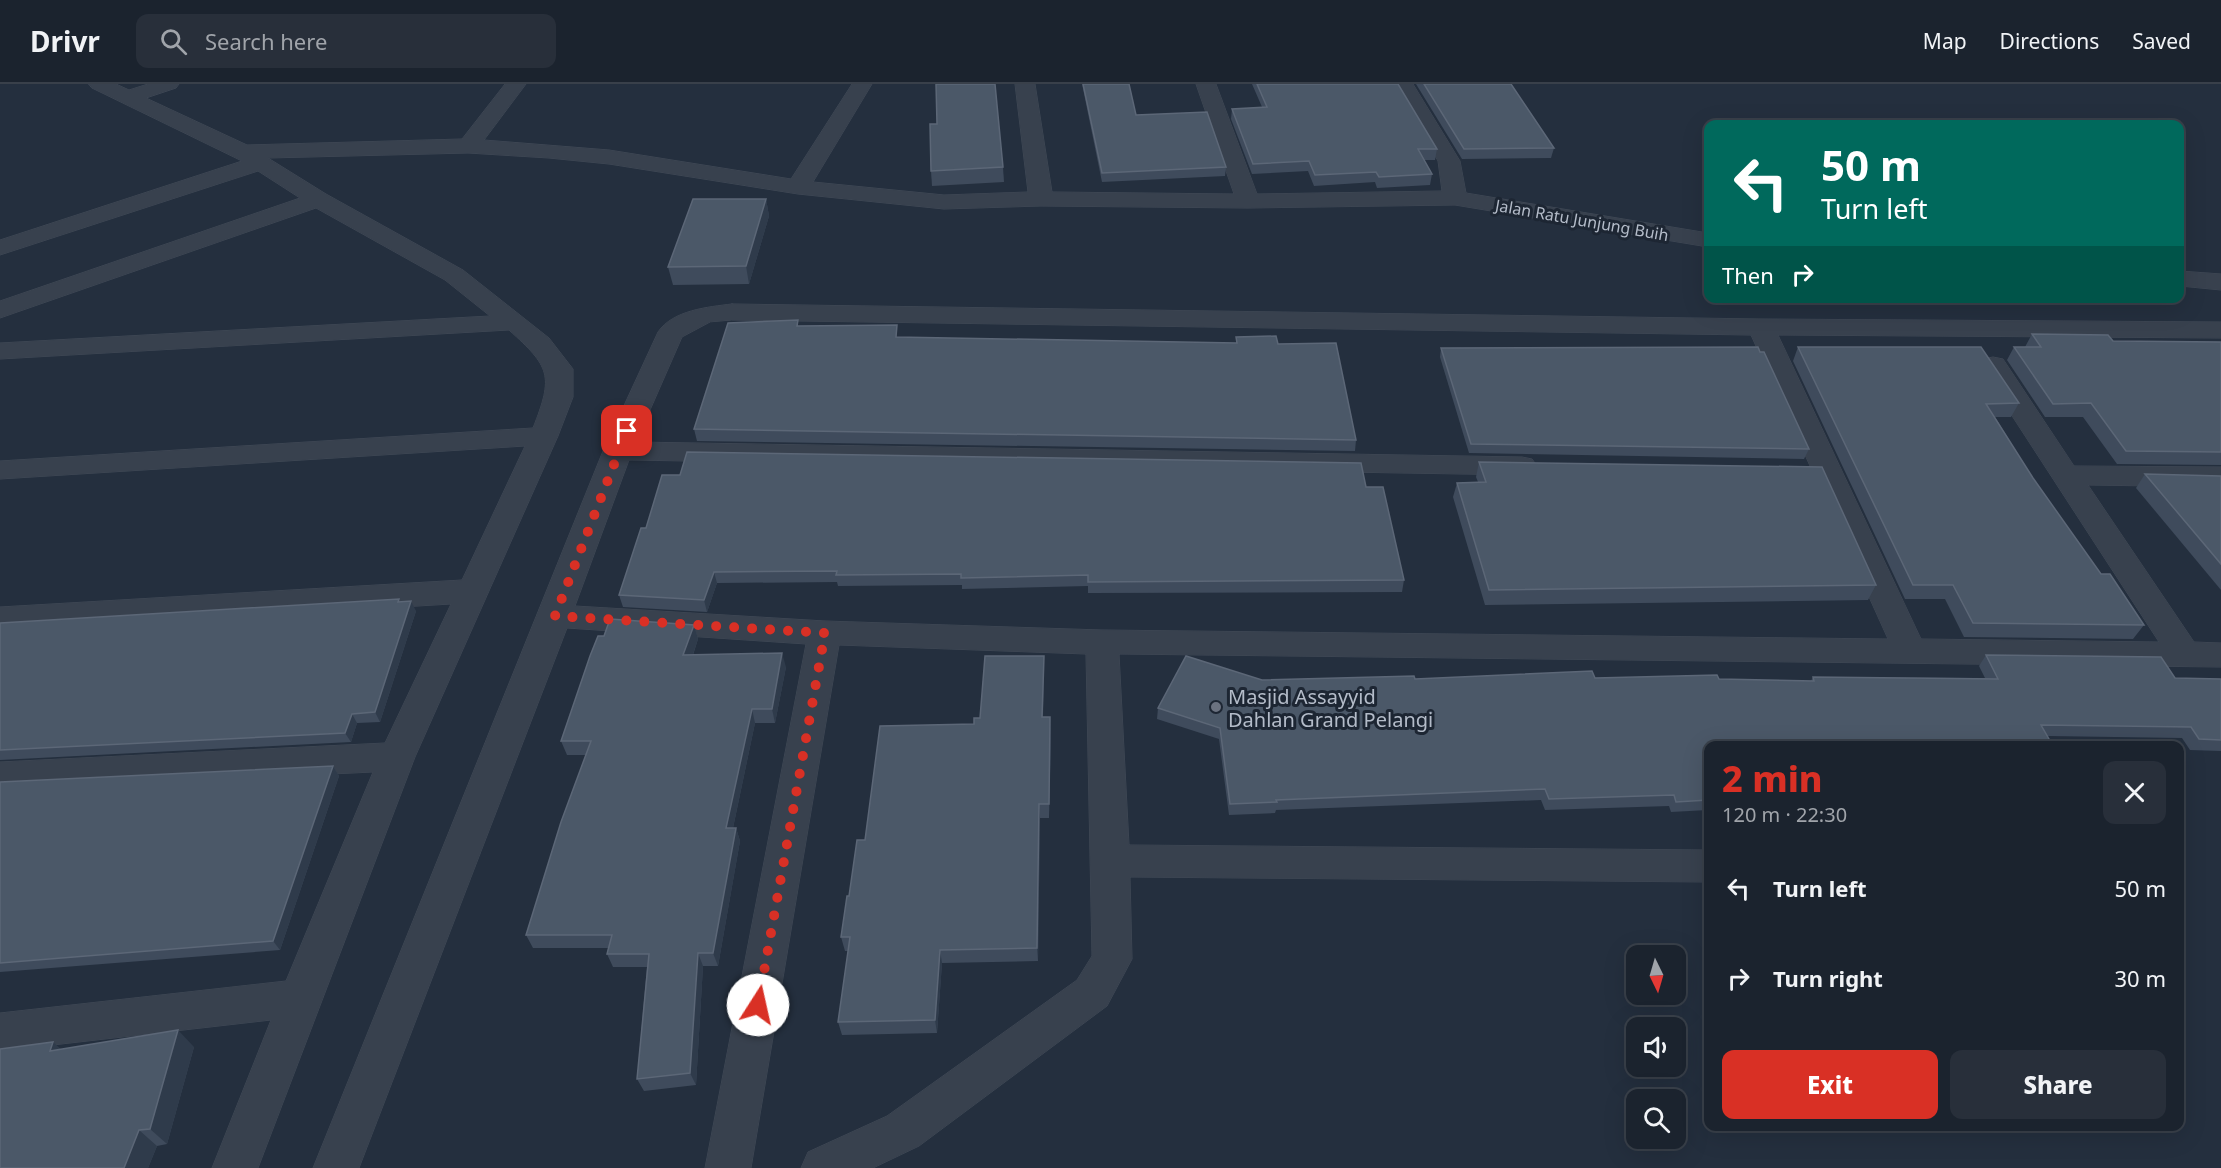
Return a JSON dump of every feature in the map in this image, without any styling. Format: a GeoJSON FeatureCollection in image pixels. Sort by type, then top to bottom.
{"type":"FeatureCollection","features":[{"type":"Feature","properties":{"kind":"street"},"geometry":{"type":"LineString","coordinates":[[99,84],[252,158],[318,199],[454,274],[540,344],[559,369],[559,397],[544,436],[471,591],[397,757],[300,998],[235,1168]]}},
{"type":"Feature","properties":{"kind":"street"},"geometry":{"type":"LineString","coordinates":[[128,97],[169,84]]}},
{"type":"Feature","properties":{"kind":"street"},"geometry":{"type":"LineString","coordinates":[[468,146],[516,84]]}},
{"type":"Feature","properties":{"kind":"street"},"geometry":{"type":"LineString","coordinates":[[798,187],[862,84]]}},
{"type":"Feature","properties":{"kind":"street"},"geometry":{"type":"LineString","coordinates":[[1025,84],[1041,199]]}},
{"type":"Feature","properties":{"kind":"street"},"geometry":{"type":"LineString","coordinates":[[1206,84],[1248,201]]}},
{"type":"Feature","properties":{"kind":"street"},"geometry":{"type":"LineString","coordinates":[[1403,84],[1449,161],[1455,198]]}},
{"type":"Feature","properties":{"kind":"street","name":"Jalan Ratu Junjung Buih"},"geometry":{"type":"LineString","coordinates":[[252,158],[468,146],[609,157],[798,187],[913,201],[1041,199],[1248,201],[1455,198],[1704,239]]}},
{"type":"Feature","properties":{"kind":"street"},"geometry":{"type":"LineString","coordinates":[[0,248],[252,158]]}},
{"type":"Feature","properties":{"kind":"street"},"geometry":{"type":"LineString","coordinates":[[0,310],[318,199]]}},
{"type":"Feature","properties":{"kind":"street"},"geometry":{"type":"LineString","coordinates":[[2184,279],[2221,282]]}},
{"type":"Feature","properties":{"kind":"street"},"geometry":{"type":"LineString","coordinates":[[336,1168],[618,451],[671,332],[704,315],[732,312],[1761,327],[2221,330]]}},
{"type":"Feature","properties":{"kind":"street"},"geometry":{"type":"LineString","coordinates":[[0,351],[515,322]]}},
{"type":"Feature","properties":{"kind":"street"},"geometry":{"type":"LineString","coordinates":[[1761,327],[1815,471],[1909,649]]}},
{"type":"Feature","properties":{"kind":"street"},"geometry":{"type":"LineString","coordinates":[[1969,328],[2184,654]]}},
{"type":"Feature","properties":{"kind":"street"},"geometry":{"type":"LineString","coordinates":[[0,471],[544,436]]}},
{"type":"Feature","properties":{"kind":"street"},"geometry":{"type":"LineString","coordinates":[[618,451],[1552,467]]}},
{"type":"Feature","properties":{"kind":"street"},"geometry":{"type":"LineString","coordinates":[[2066,475],[2221,477]]}},
{"type":"Feature","properties":{"kind":"street"},"geometry":{"type":"LineString","coordinates":[[0,619],[471,591]]}},
{"type":"Feature","properties":{"kind":"street"},"geometry":{"type":"LineString","coordinates":[[555,616],[825,633],[1102,642],[2221,654]]}},
{"type":"Feature","properties":{"kind":"street"},"geometry":{"type":"LineString","coordinates":[[728,1168],[825,633]]}},
{"type":"Feature","properties":{"kind":"street"},"geometry":{"type":"LineString","coordinates":[[824,1168],[903,1131],[1092,993],[1113,959],[1102,642]]}},
{"type":"Feature","properties":{"kind":"street"},"geometry":{"type":"LineString","coordinates":[[0,777],[397,757]]}},
{"type":"Feature","properties":{"kind":"street"},"geometry":{"type":"LineString","coordinates":[[1111,861],[1704,866]]}},
{"type":"Feature","properties":{"kind":"street"},"geometry":{"type":"LineString","coordinates":[[0,1032],[300,998]]}},
{"type":"Feature","properties":{"kind":"building"},"geometry":{"type":"Polygon","coordinates":[[[936,84],[995,84],[1003,167],[931,171],[930,124],[937,124],[936,84]]]}},
{"type":"Feature","properties":{"kind":"building"},"geometry":{"type":"Polygon","coordinates":[[[1083,84],[1129,84],[1136,115],[1207,112],[1226,167],[1102,173],[1083,84]]]}},
{"type":"Feature","properties":{"kind":"building"},"geometry":{"type":"Polygon","coordinates":[[[1257,84],[1398,84],[1437,149],[1418,149],[1432,174],[1379,177],[1376,172],[1315,175],[1309,161],[1253,164],[1232,109],[1267,107],[1257,84]]]}},
{"type":"Feature","properties":{"kind":"building"},"geometry":{"type":"Polygon","coordinates":[[[1424,84],[1511,84],[1554,148],[1464,149],[1424,84]]]}},
{"type":"Feature","properties":{"kind":"building"},"geometry":{"type":"Polygon","coordinates":[[[693,199],[766,199],[746,266],[668,267],[693,199]]]}},
{"type":"Feature","properties":{"kind":"building"},"geometry":{"type":"Polygon","coordinates":[[[798,320],[797,326],[897,325],[896,337],[1237,343],[1236,337],[1276,336],[1278,344],[1336,343],[1356,440],[694,429],[728,323],[798,320]]]}},
{"type":"Feature","properties":{"kind":"building"},"geometry":{"type":"Polygon","coordinates":[[[2032,334],[2108,335],[2113,341],[2221,342],[2221,452],[2126,451],[2091,403],[2053,404],[2014,347],[2041,347],[2032,334]]]}},
{"type":"Feature","properties":{"kind":"building"},"geometry":{"type":"Polygon","coordinates":[[[1758,347],[1760,352],[1764,352],[1809,449],[1471,444],[1441,348],[1758,347]]]}},
{"type":"Feature","properties":{"kind":"building"},"geometry":{"type":"Polygon","coordinates":[[[1798,347],[1981,347],[2019,403],[1986,404],[2033,478],[2101,574],[2110,574],[2144,625],[1973,623],[1953,585],[1913,585],[1798,347]]]}},
{"type":"Feature","properties":{"kind":"building"},"geometry":{"type":"Polygon","coordinates":[[[687,452],[1361,463],[1366,487],[1383,487],[1404,580],[1088,582],[1088,575],[961,578],[961,574],[836,575],[837,571],[714,572],[704,600],[619,595],[641,528],[646,528],[662,475],[680,475],[687,452]]]}},
{"type":"Feature","properties":{"kind":"building"},"geometry":{"type":"Polygon","coordinates":[[[1479,462],[1822,467],[1876,585],[1489,590],[1457,483],[1486,482],[1479,462]]]}},
{"type":"Feature","properties":{"kind":"building"},"geometry":{"type":"Polygon","coordinates":[[[2145,474],[2221,476],[2221,564],[2145,474]]]}},
{"type":"Feature","properties":{"kind":"building"},"geometry":{"type":"Polygon","coordinates":[[[399,599],[398,602],[411,601],[375,712],[352,714],[345,733],[0,750],[0,623],[399,599]]]}},
{"type":"Feature","properties":{"kind":"building"},"geometry":{"type":"Polygon","coordinates":[[[610,619],[694,625],[683,655],[782,653],[772,709],[752,709],[726,828],[736,828],[713,953],[698,953],[690,1073],[637,1079],[649,954],[607,954],[612,935],[526,935],[561,822],[591,741],[561,741],[598,636],[604,636],[610,619]]]}},
{"type":"Feature","properties":{"kind":"building"},"geometry":{"type":"Polygon","coordinates":[[[1986,655],[2161,657],[2175,678],[2221,679],[2221,740],[2199,739],[2191,727],[2041,725],[2050,741],[1704,741],[1704,800],[1676,802],[1674,795],[1549,799],[1545,789],[1276,800],[1277,802],[1230,804],[1220,728],[1158,708],[1186,656],[1262,680],[1414,676],[1415,679],[1592,671],[1595,678],[1717,675],[1719,679],[1814,681],[1813,677],[1998,679],[1986,655]]]}},
{"type":"Feature","properties":{"kind":"building"},"geometry":{"type":"Polygon","coordinates":[[[985,656],[1044,656],[1042,717],[1050,717],[1049,804],[1039,804],[1037,948],[940,950],[935,1020],[838,1022],[850,937],[841,937],[857,840],[865,840],[880,726],[974,724],[974,718],[980,718],[985,656]]]}},
{"type":"Feature","properties":{"kind":"building"},"geometry":{"type":"Polygon","coordinates":[[[333,766],[273,941],[0,963],[0,782],[333,766]]]}},
{"type":"Feature","properties":{"kind":"building"},"geometry":{"type":"Polygon","coordinates":[[[178,1030],[150,1129],[139,1130],[124,1168],[0,1168],[0,1049],[53,1042],[50,1051],[178,1030]]]}},
{"type":"Feature","properties":{"kind":"place","name":"Masjid Assayyid Dahlan Grand Pelangi"},"geometry":{"type":"Point","coordinates":[1216,707]}},
{"type":"Feature","properties":{"kind":"route"},"geometry":{"type":"LineString","coordinates":[[627,431],[555,616],[825,633],[758,1005]]}}]}
